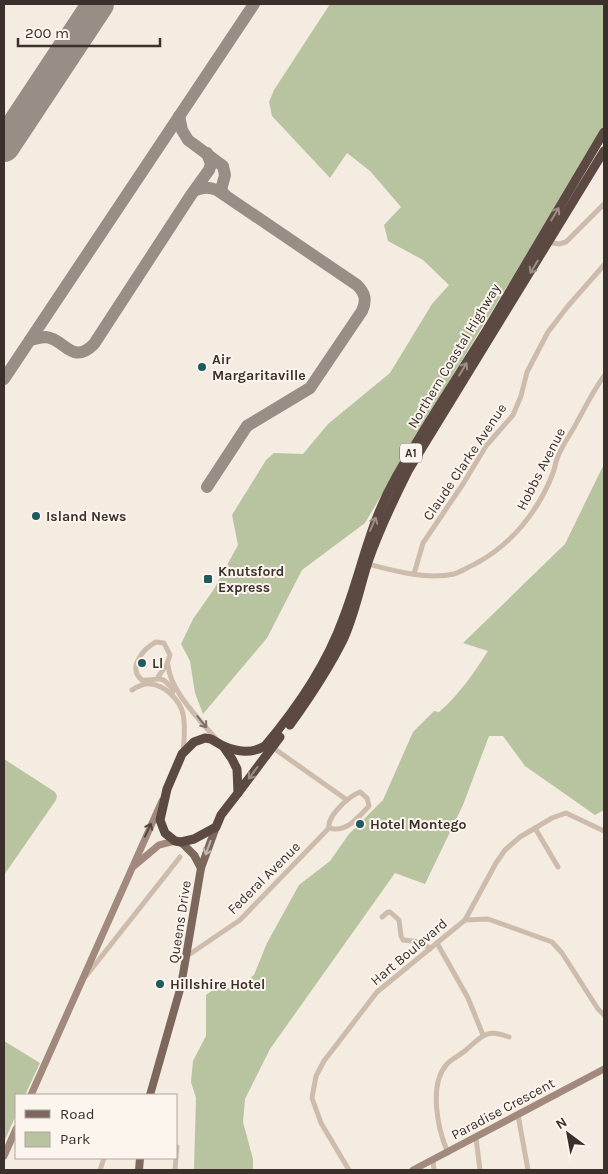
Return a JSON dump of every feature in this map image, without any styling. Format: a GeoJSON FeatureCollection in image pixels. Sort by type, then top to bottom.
{"type":"FeatureCollection","features":[{"type":"Feature","properties":{"kind":"highway","name":"Northern Coastal Highway"},"geometry":{"type":"LineString","coordinates":[[222,745],[247,752],[257,751],[265,746],[302,698],[316,676],[329,653],[343,619],[371,530],[396,477],[604,132]]}},
{"type":"Feature","properties":{"kind":"highway","name":"Northern Coastal Highway"},"geometry":{"type":"LineString","coordinates":[[238,793],[313,694],[343,639],[389,508],[408,471],[604,150]]}},
{"type":"Feature","properties":{"kind":"highway","name":"A1"},"geometry":{"type":"LineString","coordinates":[[178,842],[164,833],[160,820],[167,789],[182,754],[194,742],[205,738],[222,745]]}},
{"type":"Feature","properties":{"kind":"highway"},"geometry":{"type":"LineString","coordinates":[[222,745],[237,769],[238,793]]}},
{"type":"Feature","properties":{"kind":"highway","name":"A1"},"geometry":{"type":"LineString","coordinates":[[216,827],[221,815],[238,793]]}},
{"type":"Feature","properties":{"kind":"highway"},"geometry":{"type":"LineString","coordinates":[[178,842],[194,839],[216,827]]}},
{"type":"Feature","properties":{"kind":"main road"},"geometry":{"type":"LineString","coordinates":[[31,1094],[167,789]]}},
{"type":"Feature","properties":{"kind":"main road","name":"Queens Drive"},"geometry":{"type":"LineString","coordinates":[[150,1094],[181,986],[201,868],[216,827]]}},
{"type":"Feature","properties":{"kind":"main road"},"geometry":{"type":"LineString","coordinates":[[130,870],[159,845],[178,842]]}},
{"type":"Feature","properties":{"kind":"main road","name":"Queens Drive"},"geometry":{"type":"LineString","coordinates":[[178,842],[194,855],[201,868]]}},
{"type":"Feature","properties":{"kind":"main road","name":"Paradise Crescent"},"geometry":{"type":"LineString","coordinates":[[413,1170],[604,1069]]}},
{"type":"Feature","properties":{"kind":"main road"},"geometry":{"type":"LineString","coordinates":[[4,1156],[15,1131]]}},
{"type":"Feature","properties":{"kind":"street"},"geometry":{"type":"LineString","coordinates":[[539,239],[558,244],[566,242],[604,204]]}},
{"type":"Feature","properties":{"kind":"street","name":"Claude Clarke Avenue"},"geometry":{"type":"LineString","coordinates":[[414,574],[423,543],[486,446],[512,415],[521,396],[528,372],[548,332],[604,265]]}},
{"type":"Feature","properties":{"kind":"street","name":"Hobbs Avenue"},"geometry":{"type":"LineString","coordinates":[[368,564],[414,574],[455,574],[505,545],[525,523],[540,498],[553,474],[565,441],[577,423],[592,392],[604,376]]}},
{"type":"Feature","properties":{"kind":"street"},"geometry":{"type":"LineString","coordinates":[[172,696],[172,690],[163,679],[158,677],[145,680],[138,676],[135,668],[143,653],[156,642],[164,643],[170,654],[168,674],[184,700],[222,745]]}},
{"type":"Feature","properties":{"kind":"street"},"geometry":{"type":"LineString","coordinates":[[158,677],[168,664]]}},
{"type":"Feature","properties":{"kind":"street"},"geometry":{"type":"LineString","coordinates":[[132,690],[148,684],[162,688],[172,696],[183,712],[185,732],[182,754]]}},
{"type":"Feature","properties":{"kind":"street"},"geometry":{"type":"LineString","coordinates":[[272,747],[346,800],[360,792],[368,798],[369,806],[347,827],[336,830],[329,828]]}},
{"type":"Feature","properties":{"kind":"street","name":"Federal Avenue"},"geometry":{"type":"LineString","coordinates":[[187,956],[240,920],[329,828],[328,824],[332,816],[346,800]]}},
{"type":"Feature","properties":{"kind":"street","name":"Hart Boulevard"},"geometry":{"type":"LineString","coordinates":[[349,1170],[314,1109],[312,1098],[316,1076],[324,1061],[377,992],[465,920],[500,856],[512,843],[552,818],[566,813],[604,831]]}},
{"type":"Feature","properties":{"kind":"street"},"geometry":{"type":"LineString","coordinates":[[535,828],[558,867]]}},
{"type":"Feature","properties":{"kind":"street"},"geometry":{"type":"LineString","coordinates":[[78,987],[180,857]]}},
{"type":"Feature","properties":{"kind":"street"},"geometry":{"type":"LineString","coordinates":[[382,917],[390,912],[399,920],[403,940],[422,942],[430,949]]}},
{"type":"Feature","properties":{"kind":"street"},"geometry":{"type":"LineString","coordinates":[[465,920],[488,919],[552,942],[562,953],[598,1009],[604,1015]]}},
{"type":"Feature","properties":{"kind":"street"},"geometry":{"type":"LineString","coordinates":[[437,943],[468,998],[483,1035]]}},
{"type":"Feature","properties":{"kind":"street"},"geometry":{"type":"LineString","coordinates":[[448,1153],[440,1131],[436,1100],[439,1077],[447,1065],[483,1035],[499,1033],[509,1037]]}},
{"type":"Feature","properties":{"kind":"street"},"geometry":{"type":"LineString","coordinates":[[518,1116],[528,1170]]}},
{"type":"Feature","properties":{"kind":"street"},"geometry":{"type":"LineString","coordinates":[[476,1138],[480,1170]]}},
{"type":"Feature","properties":{"kind":"street"},"geometry":{"type":"LineString","coordinates":[[433,1160],[434,1170]]}},
{"type":"Feature","properties":{"kind":"green space"},"geometry":{"type":"Polygon","coordinates":[[[330,4],[604,4],[604,127],[365,523],[302,570],[267,638],[203,714],[195,693],[190,661],[181,644],[193,619],[214,589],[238,545],[232,515],[266,460],[274,453],[303,454],[328,424],[390,373],[432,304],[449,285],[423,260],[388,241],[384,225],[401,207],[370,171],[347,153],[330,178],[272,116],[269,102],[274,90],[330,4]]]}},
{"type":"Feature","properties":{"kind":"green space"},"geometry":{"type":"Polygon","coordinates":[[[604,464],[604,810],[595,815],[525,766],[503,736],[489,736],[463,805],[425,884],[395,873],[270,1049],[245,1099],[243,1122],[253,1159],[253,1170],[194,1170],[196,1098],[191,1082],[193,1061],[206,1036],[206,995],[217,987],[236,989],[254,975],[267,943],[299,885],[330,861],[349,834],[383,800],[413,732],[434,711],[439,712],[460,691],[488,651],[463,643],[565,544],[604,464]]]}},
{"type":"Feature","properties":{"kind":"green space"},"geometry":{"type":"Polygon","coordinates":[[[4,759],[55,792],[57,796],[4,875],[4,759]]]}},
{"type":"Feature","properties":{"kind":"green space"},"geometry":{"type":"Polygon","coordinates":[[[4,1041],[40,1063],[25,1094],[15,1094],[15,1117],[4,1142],[4,1041]]]}},
{"type":"Feature","properties":{"kind":"taxiway"},"geometry":{"type":"LineString","coordinates":[[4,379],[254,4]]}},
{"type":"Feature","properties":{"kind":"taxiway"},"geometry":{"type":"LineString","coordinates":[[179,116],[182,130],[188,140],[223,166],[225,175],[221,190],[225,195]]}},
{"type":"Feature","properties":{"kind":"taxiway"},"geometry":{"type":"LineString","coordinates":[[30,340],[46,337],[53,339],[74,352],[86,350],[94,344],[209,170],[211,164],[207,153]]}},
{"type":"Feature","properties":{"kind":"taxiway"},"geometry":{"type":"LineString","coordinates":[[196,190],[202,188],[217,190],[357,285],[362,291],[365,300],[362,311],[310,388],[247,426],[207,487]]}},
{"type":"Feature","properties":{"kind":"runway"},"geometry":{"type":"LineString","coordinates":[[4,146],[98,4]]}},
{"type":"Feature","properties":{"kind":"place","name":"Air Margaritaville"},"geometry":{"type":"Point","coordinates":[202,367]}},
{"type":"Feature","properties":{"kind":"place","name":"Island News"},"geometry":{"type":"Point","coordinates":[36,516]}},
{"type":"Feature","properties":{"kind":"place","name":"Knutsford Express"},"geometry":{"type":"Point","coordinates":[208,579]}},
{"type":"Feature","properties":{"kind":"place","name":"Ll"},"geometry":{"type":"Point","coordinates":[142,663]}},
{"type":"Feature","properties":{"kind":"place","name":"Hotel Montego"},"geometry":{"type":"Point","coordinates":[360,824]}},
{"type":"Feature","properties":{"kind":"place","name":"Hillshire Hotel"},"geometry":{"type":"Point","coordinates":[160,984]}}]}
